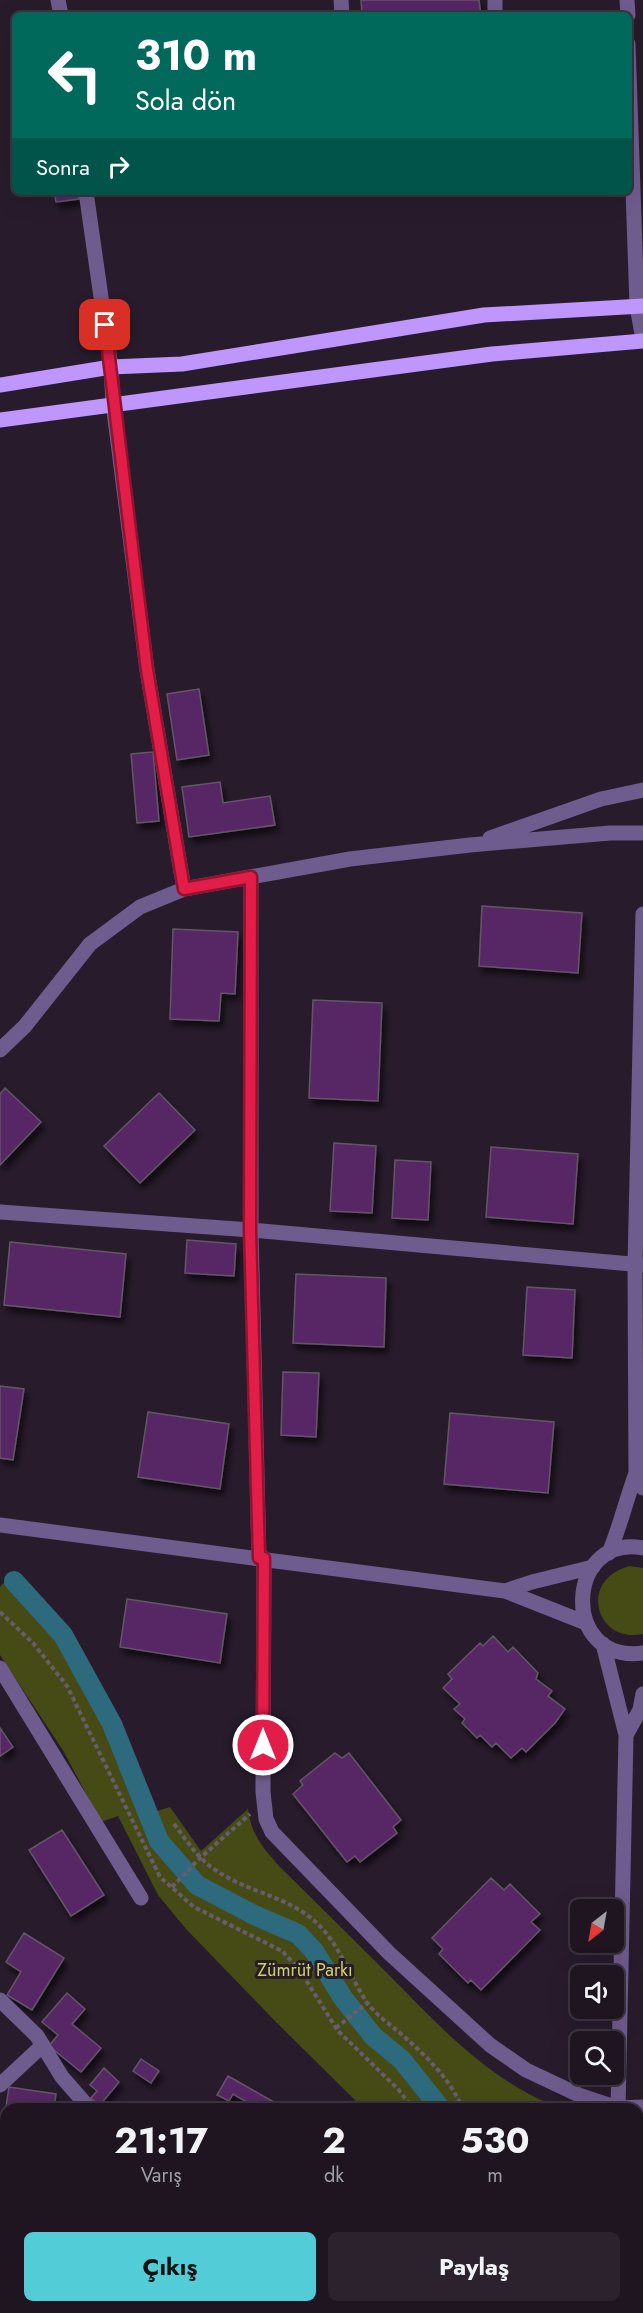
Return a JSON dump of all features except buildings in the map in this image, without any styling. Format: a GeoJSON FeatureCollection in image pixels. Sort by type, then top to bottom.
{"type":"FeatureCollection","features":[{"type":"Feature","properties":{"kind":"main road"},"geometry":{"type":"LineString","coordinates":[[0,385],[111,367],[182,364],[484,315],[640,306]]}},
{"type":"Feature","properties":{"kind":"main road"},"geometry":{"type":"LineString","coordinates":[[0,420],[113,403],[492,354],[643,341]]}},
{"type":"Feature","properties":{"kind":"street"},"geometry":{"type":"LineString","coordinates":[[632,131],[643,341]]}},
{"type":"Feature","properties":{"kind":"street"},"geometry":{"type":"LineString","coordinates":[[86,195],[111,367],[113,403],[147,670],[184,889]]}},
{"type":"Feature","properties":{"kind":"street"},"geometry":{"type":"LineString","coordinates":[[470,845],[601,799],[643,790]]}},
{"type":"Feature","properties":{"kind":"street"},"geometry":{"type":"LineString","coordinates":[[0,1050],[25,1026],[90,944],[140,907],[184,889],[350,859],[470,845],[610,833],[643,833]]}},
{"type":"Feature","properties":{"kind":"street"},"geometry":{"type":"LineString","coordinates":[[251,877],[250,1230],[261,1558],[263,1792],[266,1819],[272,1832],[389,1953],[490,2045],[526,2070],[579,2095],[603,2103]]}},
{"type":"Feature","properties":{"kind":"street"},"geometry":{"type":"LineString","coordinates":[[609,1553],[620,1529],[626,1501],[636,1473],[643,914]]}},
{"type":"Feature","properties":{"kind":"street"},"geometry":{"type":"LineString","coordinates":[[0,1212],[250,1230],[639,1265]]}},
{"type":"Feature","properties":{"kind":"street"},"geometry":{"type":"LineString","coordinates":[[636,1473],[643,1488]]}},
{"type":"Feature","properties":{"kind":"street"},"geometry":{"type":"LineString","coordinates":[[0,1525],[506,1591],[586,1623]]}},
{"type":"Feature","properties":{"kind":"street"},"geometry":{"type":"LineString","coordinates":[[643,1548],[622,1548],[609,1553],[593,1567],[584,1583],[581,1597],[586,1623],[603,1644],[615,1650],[633,1654],[643,1653]]}},
{"type":"Feature","properties":{"kind":"street"},"geometry":{"type":"LineString","coordinates":[[506,1591],[593,1567]]}},
{"type":"Feature","properties":{"kind":"street"},"geometry":{"type":"LineString","coordinates":[[603,1644],[626,1735],[618,2103]]}},
{"type":"Feature","properties":{"kind":"street"},"geometry":{"type":"LineString","coordinates":[[0,1668],[141,1898]]}},
{"type":"Feature","properties":{"kind":"street"},"geometry":{"type":"LineString","coordinates":[[626,1735],[640,1710],[643,1694]]}},
{"type":"Feature","properties":{"kind":"street"},"geometry":{"type":"LineString","coordinates":[[0,2000],[37,2036],[62,2077],[85,2103]]}},
{"type":"Feature","properties":{"kind":"street"},"geometry":{"type":"LineString","coordinates":[[0,2085],[43,2045]]}},
{"type":"Feature","properties":{"kind":"path"},"geometry":{"type":"LineString","coordinates":[[0,1612],[33,1642],[66,1686],[160,1876],[194,1907],[282,1951],[299,1969],[336,2028],[398,2089],[408,2103]]}},
{"type":"Feature","properties":{"kind":"path"},"geometry":{"type":"LineString","coordinates":[[172,1887],[200,1858],[249,1815],[265,1810]]}},
{"type":"Feature","properties":{"kind":"path"},"geometry":{"type":"LineString","coordinates":[[174,1824],[200,1858],[218,1872],[307,1914],[324,1930],[338,1949],[366,2004],[432,2062],[449,2083],[460,2103]]}},
{"type":"Feature","properties":{"kind":"path"},"geometry":{"type":"LineString","coordinates":[[336,2028],[366,2004]]}},
{"type":"Feature","properties":{"kind":"green space"},"geometry":{"type":"Polygon","coordinates":[[[630,1566],[643,1568],[643,1634],[627,1634],[613,1629],[604,1620],[599,1609],[599,1596],[603,1584],[614,1573],[630,1566]]]}},
{"type":"Feature","properties":{"kind":"green space","name":"Zümrüt Parkı"},"geometry":{"type":"Polygon","coordinates":[[[13,1573],[62,1628],[114,1722],[157,1811],[170,1807],[201,1851],[248,1809],[255,1833],[262,1846],[278,1865],[446,2032],[489,2068],[512,2084],[548,2103],[358,2103],[186,1929],[158,1895],[118,1816],[101,1822],[64,1752],[0,1655],[0,1587],[13,1573]]]}},
{"type":"Feature","properties":{"kind":"waterway"},"geometry":{"type":"LineString","coordinates":[[14,1581],[63,1635],[112,1724],[159,1841],[197,1885],[254,1915],[298,1934],[314,1951],[343,1998],[373,2036],[402,2060],[436,2103]]}},
{"type":"Feature","properties":{"kind":"route"},"geometry":{"type":"LineString","coordinates":[[105,325],[147,670],[184,889],[251,877],[250,1230],[259,1558],[264,1558],[263,1745]]}}]}
